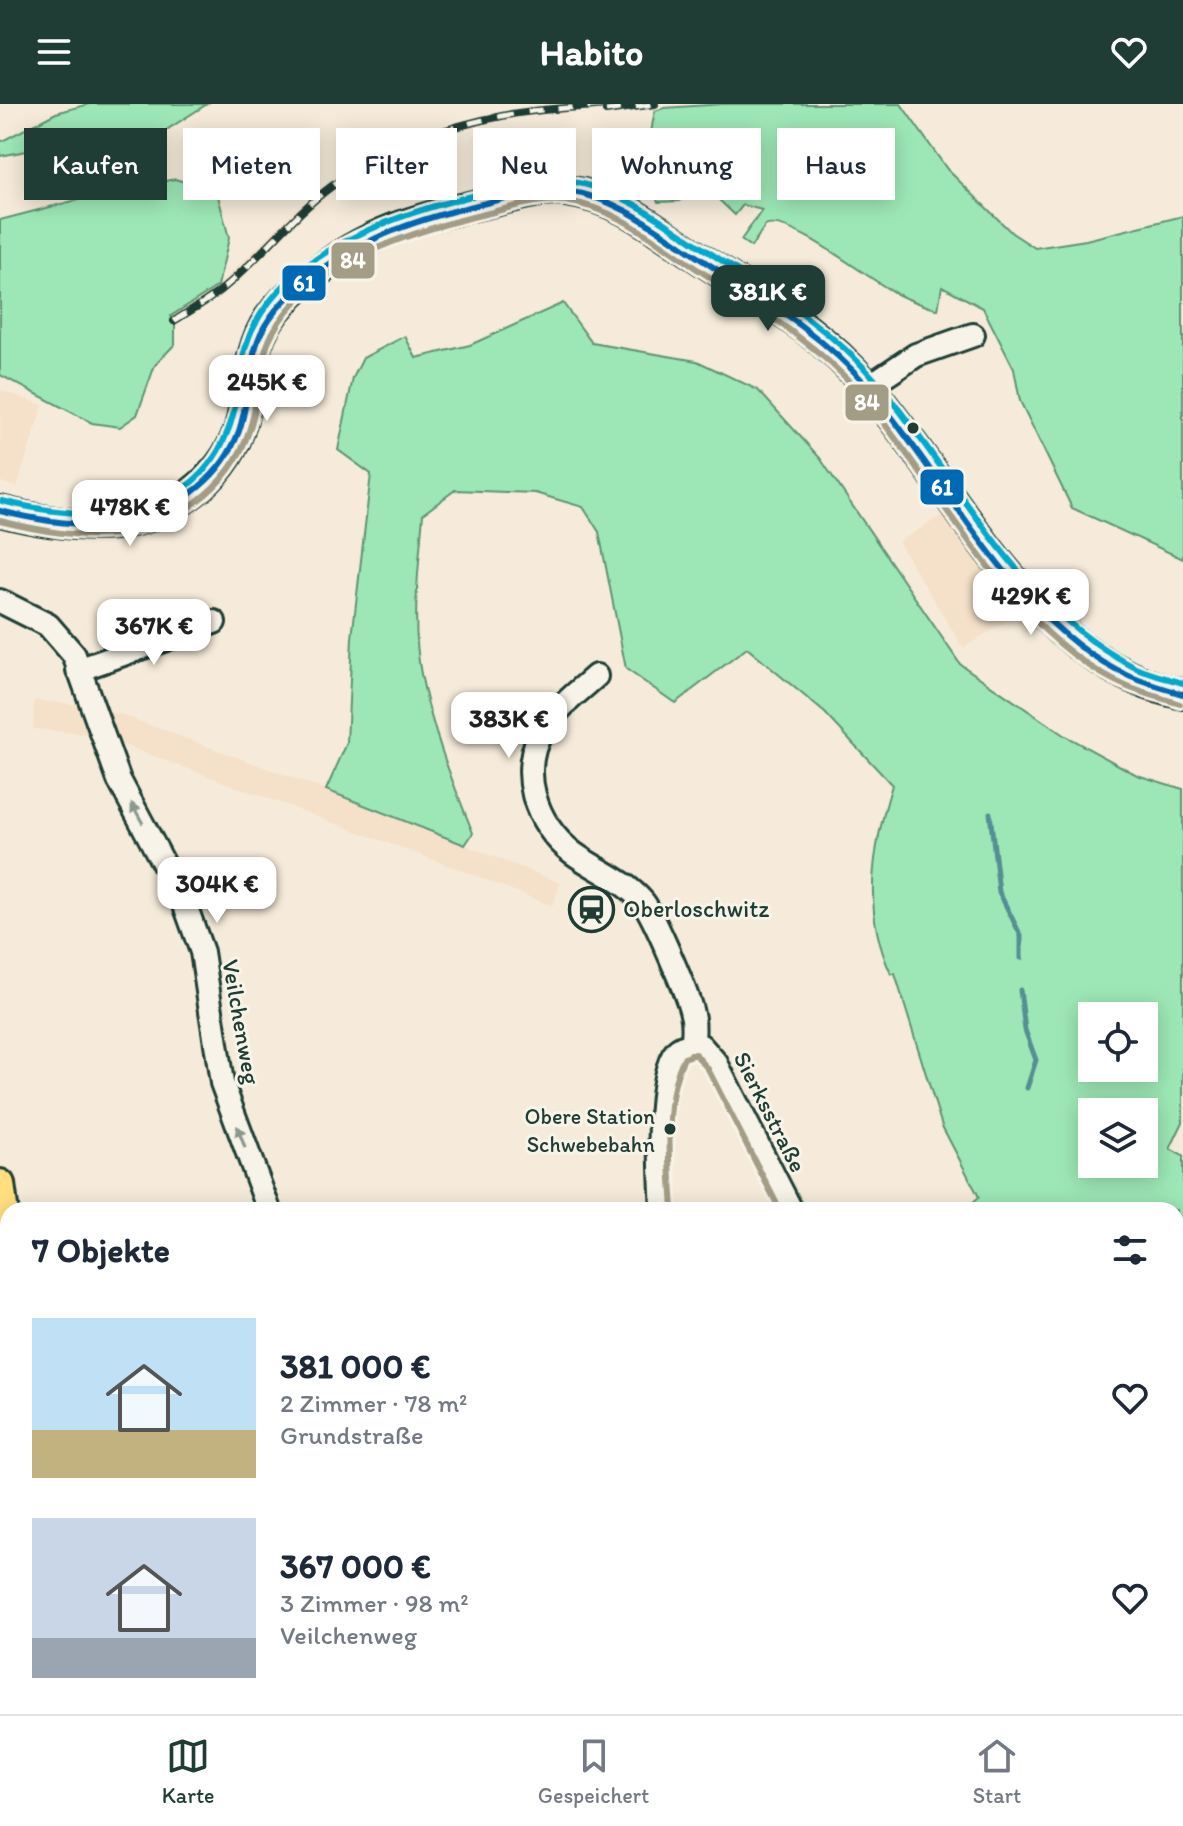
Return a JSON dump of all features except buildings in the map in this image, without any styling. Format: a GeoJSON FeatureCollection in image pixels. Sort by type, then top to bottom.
{"type":"FeatureCollection","features":[{"type":"Feature","properties":{"kind":"main road"},"geometry":{"type":"LineString","coordinates":[[0,511],[68,522],[111,524],[151,515],[187,496],[218,468],[234,444],[256,344],[269,319],[299,286],[350,249],[394,227],[540,191],[589,194],[636,215],[795,319],[828,345],[868,387],[999,564],[1055,624],[1099,659],[1128,677],[1183,694]]}},
{"type":"Feature","properties":{"kind":"street"},"geometry":{"type":"LineString","coordinates":[[868,387],[916,355],[973,335]]}},
{"type":"Feature","properties":{"kind":"street","name":"Veilchenweg"},"geometry":{"type":"LineString","coordinates":[[0,601],[48,625],[74,655],[119,780],[184,902],[202,952],[222,1083],[266,1202]]}},
{"type":"Feature","properties":{"kind":"street"},"geometry":{"type":"LineString","coordinates":[[78,670],[214,622]]}},
{"type":"Feature","properties":{"kind":"street"},"geometry":{"type":"LineString","coordinates":[[596,676],[564,704],[538,737],[531,767],[532,790],[541,815],[557,838],[575,854],[626,885],[645,904],[692,1012],[693,1044],[675,1053],[666,1073],[661,1132],[663,1202]]}},
{"type":"Feature","properties":{"kind":"street","name":"Sierksstraße"},"geometry":{"type":"LineString","coordinates":[[693,1044],[701,1046],[716,1063],[787,1202]]}},
{"type":"Feature","properties":{"kind":"shaded area"},"geometry":{"type":"Polygon","coordinates":[[[336,177],[336,189],[222,294],[175,325],[171,316],[218,286],[307,200],[320,200],[320,189],[336,177]]]}},
{"type":"Feature","properties":{"kind":"shaded area"},"geometry":{"type":"Polygon","coordinates":[[[0,390],[43,405],[17,487],[0,482],[0,390]]]}},
{"type":"Feature","properties":{"kind":"shaded area"},"geometry":{"type":"Polygon","coordinates":[[[942,515],[1015,616],[963,648],[898,542],[942,515]]]}},
{"type":"Feature","properties":{"kind":"shaded area"},"geometry":{"type":"Polygon","coordinates":[[[34,700],[82,705],[123,715],[326,790],[561,883],[552,906],[118,743],[92,735],[33,729],[34,700]]]}},
{"type":"Feature","properties":{"kind":"green space"},"geometry":{"type":"Polygon","coordinates":[[[89,104],[207,104],[167,130],[27,128],[56,113],[89,104]]]}},
{"type":"Feature","properties":{"kind":"green space"},"geometry":{"type":"Polygon","coordinates":[[[723,104],[901,104],[947,169],[1012,233],[1035,248],[1086,240],[1183,216],[1183,559],[1072,508],[1020,401],[1014,369],[983,308],[942,286],[938,310],[907,299],[811,239],[777,225],[765,226],[751,247],[741,240],[762,210],[743,205],[735,215],[719,200],[761,200],[761,128],[652,128],[655,111],[723,104]]]}},
{"type":"Feature","properties":{"kind":"green space"},"geometry":{"type":"Polygon","coordinates":[[[24,130],[24,151],[0,156],[0,142],[24,130]]]}},
{"type":"Feature","properties":{"kind":"green space"},"geometry":{"type":"Polygon","coordinates":[[[167,181],[183,181],[183,200],[219,200],[229,238],[218,286],[171,316],[175,325],[175,344],[155,365],[137,415],[120,427],[92,423],[0,375],[0,220],[77,200],[167,200],[167,181]]]}},
{"type":"Feature","properties":{"kind":"green space"},"geometry":{"type":"Polygon","coordinates":[[[563,303],[592,343],[697,361],[758,390],[820,458],[960,664],[1065,736],[1137,775],[1183,789],[1183,1122],[1170,1149],[1183,1156],[1183,1202],[973,1202],[979,1197],[942,1126],[895,974],[891,974],[876,927],[873,904],[875,857],[892,785],[825,713],[747,648],[675,703],[626,669],[599,532],[583,507],[535,493],[455,490],[423,514],[417,594],[418,654],[437,735],[473,833],[465,845],[326,790],[347,743],[352,638],[371,474],[338,450],[353,378],[363,358],[405,336],[416,358],[470,345],[563,303]]]}},
{"type":"Feature","properties":{"kind":"waterway"},"geometry":{"type":"LineString","coordinates":[[990,813],[999,892],[1021,936],[1021,958]]}},
{"type":"Feature","properties":{"kind":"waterway"},"geometry":{"type":"LineString","coordinates":[[1020,990],[1025,1030],[1036,1060],[1027,1088]]}},
{"type":"Feature","properties":{"kind":"railway"},"geometry":{"type":"LineString","coordinates":[[174,321],[235,279],[332,186],[393,150],[438,133],[507,115],[617,104]]}},
{"type":"Feature","properties":{"kind":"railway"},"geometry":{"type":"LineString","coordinates":[[606,111],[655,104]]}},
{"type":"Feature","properties":{"kind":"transit line"},"geometry":{"type":"LineString","coordinates":[[2,501],[34,508],[101,513],[133,509],[163,500],[190,484],[212,460],[233,415],[249,336],[274,297],[297,273],[325,253],[387,222],[453,201],[525,184],[567,181],[605,191],[640,207],[817,325],[876,381],[991,537],[1054,609],[1091,640],[1132,666],[1183,683]]}},
{"type":"Feature","properties":{"kind":"transit line","name":"61"},"geometry":{"type":"LineString","coordinates":[[0,511],[52,521],[104,524],[129,521],[177,503],[206,481],[228,454],[243,419],[256,345],[266,324],[290,294],[354,249],[397,229],[528,193],[566,191],[602,200],[635,216],[765,301],[830,349],[868,387],[986,548],[1052,623],[1090,654],[1131,677],[1183,694]]}},
{"type":"Feature","properties":{"kind":"transit line","name":"84"},"geometry":{"type":"LineString","coordinates":[[0,521],[57,532],[101,535],[137,530],[178,514],[214,487],[240,452],[253,419],[264,357],[272,334],[289,309],[311,287],[367,253],[430,229],[526,204],[565,201],[600,210],[633,226],[802,339],[860,393],[980,556],[1013,597],[1048,633],[1086,664],[1128,687],[1180,704]]}},
{"type":"Feature","properties":{"kind":"transit line","name":"84"},"geometry":{"type":"LineString","coordinates":[[691,1054],[696,1055],[708,1069],[776,1202]]}},
{"type":"Feature","properties":{"kind":"transit line","name":"84"},"geometry":{"type":"LineString","coordinates":[[672,1202],[670,1112],[673,1092],[684,1058],[696,1054]]}},
{"type":"Feature","properties":{"kind":"place","name":"Oberloschwitz"},"geometry":{"type":"Point","coordinates":[592,909]}},
{"type":"Feature","properties":{"kind":"place","name":"Obere Station Schwebebahn"},"geometry":{"type":"Point","coordinates":[670,1129]}}]}
